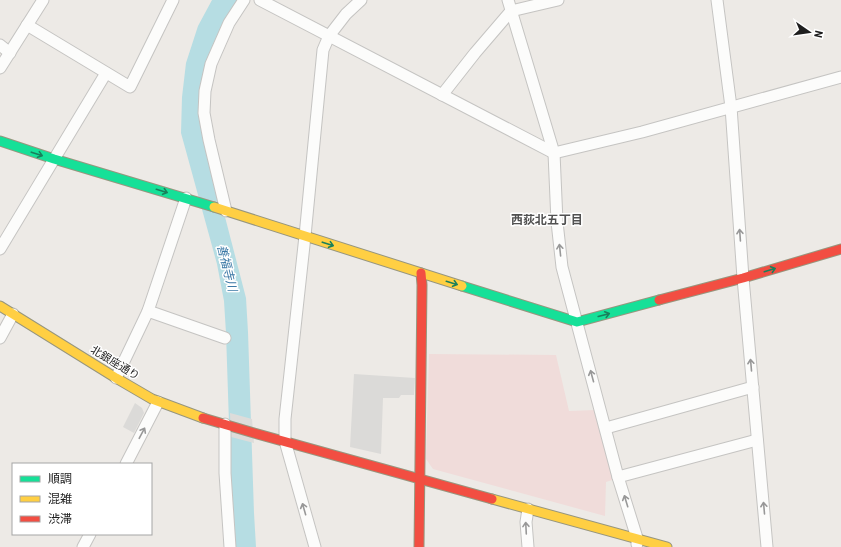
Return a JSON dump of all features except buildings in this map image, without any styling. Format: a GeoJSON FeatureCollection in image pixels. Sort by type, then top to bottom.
{"type":"FeatureCollection","features":[{"type":"Feature","properties":{"kind":"street"},"geometry":{"type":"LineString","coordinates":[[0,68],[43,0]]}},
{"type":"Feature","properties":{"kind":"street"},"geometry":{"type":"LineString","coordinates":[[27,25],[130,87],[173,0]]}},
{"type":"Feature","properties":{"kind":"street"},"geometry":{"type":"LineString","coordinates":[[224,210],[204,113],[205,91],[211,64],[229,23],[244,0]]}},
{"type":"Feature","properties":{"kind":"street"},"geometry":{"type":"LineString","coordinates":[[260,0],[554,153],[642,132],[841,77]]}},
{"type":"Feature","properties":{"kind":"street"},"geometry":{"type":"LineString","coordinates":[[315,547],[285,441],[287,392],[305,236],[323,50],[329,36],[346,14],[361,0]]}},
{"type":"Feature","properties":{"kind":"street"},"geometry":{"type":"LineString","coordinates":[[442,95],[510,5],[558,0]]}},
{"type":"Feature","properties":{"kind":"street"},"geometry":{"type":"LineString","coordinates":[[717,0],[731,107],[743,278],[767,547]]}},
{"type":"Feature","properties":{"kind":"street"},"geometry":{"type":"LineString","coordinates":[[510,5],[554,153],[557,222],[562,267],[637,543]]}},
{"type":"Feature","properties":{"kind":"street"},"geometry":{"type":"LineString","coordinates":[[0,45],[10,53]]}},
{"type":"Feature","properties":{"kind":"street"},"geometry":{"type":"LineString","coordinates":[[0,249],[106,73]]}},
{"type":"Feature","properties":{"kind":"street"},"geometry":{"type":"LineString","coordinates":[[0,141],[54,159],[200,202],[421,274],[577,322],[743,278],[841,249]]}},
{"type":"Feature","properties":{"kind":"street"},"geometry":{"type":"LineString","coordinates":[[116,378],[148,311],[186,198]]}},
{"type":"Feature","properties":{"kind":"street"},"geometry":{"type":"LineString","coordinates":[[419,547],[421,274]]}},
{"type":"Feature","properties":{"kind":"street","name":"北銀座通り"},"geometry":{"type":"LineString","coordinates":[[0,306],[116,378],[158,402],[200,417],[254,433],[528,509],[637,543],[667,547]]}},
{"type":"Feature","properties":{"kind":"street"},"geometry":{"type":"LineString","coordinates":[[148,311],[225,338]]}},
{"type":"Feature","properties":{"kind":"street"},"geometry":{"type":"LineString","coordinates":[[0,338],[13,314]]}},
{"type":"Feature","properties":{"kind":"street"},"geometry":{"type":"LineString","coordinates":[[606,428],[753,387]]}},
{"type":"Feature","properties":{"kind":"street"},"geometry":{"type":"LineString","coordinates":[[127,463],[158,402]]}},
{"type":"Feature","properties":{"kind":"street"},"geometry":{"type":"LineString","coordinates":[[227,425],[225,473],[230,547]]}},
{"type":"Feature","properties":{"kind":"street"},"geometry":{"type":"LineString","coordinates":[[618,477],[757,440]]}},
{"type":"Feature","properties":{"kind":"street"},"geometry":{"type":"LineString","coordinates":[[528,509],[526,522],[528,547]]}},
{"type":"Feature","properties":{"kind":"street"},"geometry":{"type":"LineString","coordinates":[[83,547],[89,535]]}},
{"type":"Feature","properties":{"kind":"shaded area"},"geometry":{"type":"Polygon","coordinates":[[[429,354],[556,355],[569,411],[596,410],[615,479],[606,482],[605,516],[433,469],[426,459],[429,354]]]}},
{"type":"Feature","properties":{"kind":"shaded area"},"geometry":{"type":"Polygon","coordinates":[[[354,374],[415,378],[414,395],[401,395],[399,398],[383,398],[381,454],[350,447],[354,374]]]}},
{"type":"Feature","properties":{"kind":"shaded area"},"geometry":{"type":"Polygon","coordinates":[[[135,403],[142,408],[144,413],[134,433],[123,427],[135,403]]]}},
{"type":"Feature","properties":{"kind":"water","name":"善福寺川"},"geometry":{"type":"Polygon","coordinates":[[[212,0],[241,0],[235,6],[217,36],[207,65],[202,128],[246,298],[256,547],[236,547],[232,514],[224,301],[217,264],[181,133],[182,97],[186,63],[198,26],[212,0]]]}},
{"type":"Feature","properties":{"kind":"pier"},"geometry":{"type":"Polygon","coordinates":[[[230,413],[252,419],[254,443],[231,437],[230,413]]]}},
{"type":"Feature","properties":{"kind":"traffic: fast"},"geometry":{"type":"LineString","coordinates":[[0,141],[54,159],[214,207]]}},
{"type":"Feature","properties":{"kind":"traffic: fast"},"geometry":{"type":"LineString","coordinates":[[462,286],[577,322],[659,300]]}},
{"type":"Feature","properties":{"kind":"traffic: slow"},"geometry":{"type":"LineString","coordinates":[[214,207],[462,286]]}},
{"type":"Feature","properties":{"kind":"traffic: slow"},"geometry":{"type":"LineString","coordinates":[[0,306],[152,399],[203,418]]}},
{"type":"Feature","properties":{"kind":"traffic: slow"},"geometry":{"type":"LineString","coordinates":[[492,499],[667,547]]}},
{"type":"Feature","properties":{"kind":"traffic: jam"},"geometry":{"type":"LineString","coordinates":[[659,300],[743,278],[841,249]]}},
{"type":"Feature","properties":{"kind":"traffic: jam"},"geometry":{"type":"LineString","coordinates":[[419,547],[421,273]]}},
{"type":"Feature","properties":{"kind":"traffic: jam"},"geometry":{"type":"LineString","coordinates":[[203,418],[492,499]]}},
{"type":"Feature","properties":{"kind":"district","name":"西荻北五丁目"},"geometry":{"type":"Point","coordinates":[547,220]}}]}
